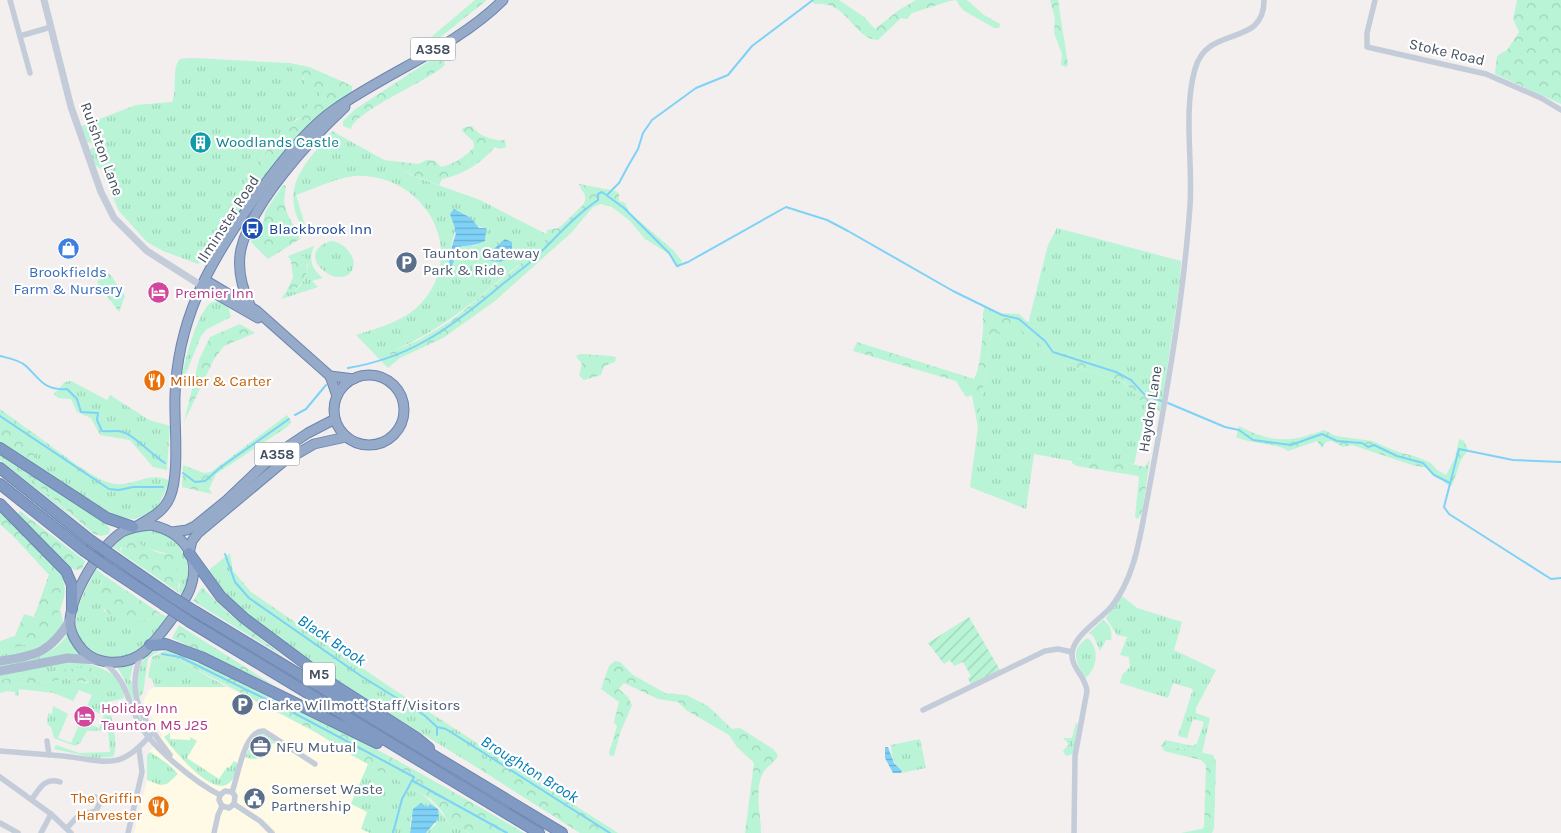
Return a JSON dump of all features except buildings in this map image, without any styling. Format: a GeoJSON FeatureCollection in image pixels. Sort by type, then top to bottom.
{"type":"FeatureCollection","features":[{"type":"Feature","properties":{"kind":"highway","name":"Ilminster Road"},"geometry":{"type":"LineString","coordinates":[[135,527],[164,509],[171,496],[174,485],[175,396],[179,360],[187,326],[204,283],[250,207],[300,141],[334,109],[453,38],[503,0]]}},
{"type":"Feature","properties":{"kind":"highway","name":"Ilminster Road"},"geometry":{"type":"LineString","coordinates":[[250,305],[239,268],[241,250],[247,231],[286,170],[305,146],[360,93]]}},
{"type":"Feature","properties":{"kind":"highway","name":"A358"},"geometry":{"type":"LineString","coordinates":[[204,283],[250,305],[330,376],[337,396]]}},
{"type":"Feature","properties":{"kind":"highway","name":"A358"},"geometry":{"type":"LineString","coordinates":[[204,283],[284,336]]}},
{"type":"Feature","properties":{"kind":"highway"},"geometry":{"type":"LineString","coordinates":[[365,375],[378,376],[389,381],[398,389],[403,400],[405,412],[402,424],[387,441],[366,446],[346,437],[335,419],[334,408],[337,396],[344,386],[354,379],[365,375]]}},
{"type":"Feature","properties":{"kind":"highway"},"geometry":{"type":"LineString","coordinates":[[330,376],[354,379]]}},
{"type":"Feature","properties":{"kind":"highway","name":"A358"},"geometry":{"type":"LineString","coordinates":[[230,503],[272,457],[308,433],[335,419]]}},
{"type":"Feature","properties":{"kind":"highway","name":"A358"},"geometry":{"type":"LineString","coordinates":[[172,532],[187,530],[211,517],[283,462],[314,444],[346,437]]}},
{"type":"Feature","properties":{"kind":"highway"},"geometry":{"type":"LineString","coordinates":[[0,448],[107,518],[135,527]]}},
{"type":"Feature","properties":{"kind":"highway","name":"M5"},"geometry":{"type":"LineString","coordinates":[[0,468],[90,540],[169,595],[562,833]]}},
{"type":"Feature","properties":{"kind":"highway","name":"M5"},"geometry":{"type":"LineString","coordinates":[[0,484],[110,569],[190,622],[539,833]]}},
{"type":"Feature","properties":{"kind":"highway"},"geometry":{"type":"LineString","coordinates":[[0,504],[66,571],[72,586],[70,620],[77,643],[85,652],[101,661],[121,662],[146,649],[169,623],[189,592],[194,569],[189,553],[172,532],[151,526],[135,527],[121,533],[102,551],[90,570],[72,608]]}},
{"type":"Feature","properties":{"kind":"highway","name":"A358"},"geometry":{"type":"LineString","coordinates":[[189,553],[192,541],[211,517]]}},
{"type":"Feature","properties":{"kind":"highway","name":"M5"},"geometry":{"type":"LineString","coordinates":[[189,553],[221,597],[244,618],[331,683],[418,738],[444,762]]}},
{"type":"Feature","properties":{"kind":"highway","name":"M5"},"geometry":{"type":"LineString","coordinates":[[146,649],[166,644],[201,657],[369,740],[412,757]]}},
{"type":"Feature","properties":{"kind":"main road"},"geometry":{"type":"LineString","coordinates":[[0,661],[38,654],[54,643],[70,620]]}},
{"type":"Feature","properties":{"kind":"main road"},"geometry":{"type":"LineString","coordinates":[[0,671],[68,658],[101,661]]}},
{"type":"Feature","properties":{"kind":"street"},"geometry":{"type":"LineString","coordinates":[[10,0],[30,73]]}},
{"type":"Feature","properties":{"kind":"street","name":"Ruishton Lane"},"geometry":{"type":"LineString","coordinates":[[44,0],[71,107],[101,192],[114,218],[138,244],[185,275],[204,283]]}},
{"type":"Feature","properties":{"kind":"street","name":"Haydon Lane"},"geometry":{"type":"LineString","coordinates":[[1072,652],[1078,639],[1104,615],[1120,593],[1134,558],[1140,533],[1167,390],[1181,297],[1190,207],[1191,90],[1196,67],[1203,51],[1213,42],[1257,25],[1263,15],[1264,0]]}},
{"type":"Feature","properties":{"kind":"street","name":"Stoke Road"},"geometry":{"type":"LineString","coordinates":[[1375,0],[1367,33],[1368,47],[1486,74],[1541,98],[1561,110]]}},
{"type":"Feature","properties":{"kind":"street"},"geometry":{"type":"LineString","coordinates":[[20,36],[51,27]]}},
{"type":"Feature","properties":{"kind":"street"},"geometry":{"type":"LineString","coordinates":[[146,649],[134,671],[134,691],[141,712],[174,760]]}},
{"type":"Feature","properties":{"kind":"street"},"geometry":{"type":"LineString","coordinates":[[923,710],[1045,651],[1058,649],[1072,652],[1074,664],[1088,691],[1075,756],[1074,833]]}},
{"type":"Feature","properties":{"kind":"street"},"geometry":{"type":"LineString","coordinates":[[101,661],[123,682],[132,708],[148,739],[220,795]]}},
{"type":"Feature","properties":{"kind":"street"},"geometry":{"type":"LineString","coordinates":[[232,792],[240,772],[245,750],[253,733],[258,731],[264,731],[315,764]]}},
{"type":"Feature","properties":{"kind":"street"},"geometry":{"type":"LineString","coordinates":[[0,751],[104,762],[129,756],[139,749],[154,732]]}},
{"type":"Feature","properties":{"kind":"street"},"geometry":{"type":"LineString","coordinates":[[48,741],[49,755]]}},
{"type":"Feature","properties":{"kind":"street"},"geometry":{"type":"LineString","coordinates":[[128,833],[141,778],[139,749]]}},
{"type":"Feature","properties":{"kind":"street"},"geometry":{"type":"LineString","coordinates":[[0,777],[32,799],[69,831],[78,816],[96,811],[101,800]]}},
{"type":"Feature","properties":{"kind":"street"},"geometry":{"type":"LineString","coordinates":[[32,799],[44,782],[52,780],[60,782]]}},
{"type":"Feature","properties":{"kind":"street"},"geometry":{"type":"LineString","coordinates":[[225,791],[232,792],[235,796],[234,804],[229,808],[222,806],[219,800],[220,795],[225,791]]}},
{"type":"Feature","properties":{"kind":"street"},"geometry":{"type":"LineString","coordinates":[[234,804],[272,833]]}},
{"type":"Feature","properties":{"kind":"street"},"geometry":{"type":"LineString","coordinates":[[214,833],[222,806]]}},
{"type":"Feature","properties":{"kind":"street"},"geometry":{"type":"LineString","coordinates":[[41,833],[51,814]]}},
{"type":"Feature","properties":{"kind":"street"},"geometry":{"type":"LineString","coordinates":[[1,833],[2,824],[18,833]]}},
{"type":"Feature","properties":{"kind":"shaded area"},"geometry":{"type":"Polygon","coordinates":[[[155,687],[227,687],[319,734],[334,744],[342,753],[346,752],[394,779],[451,827],[470,833],[134,833],[147,780],[147,755],[162,735],[143,702],[149,690],[155,687]]]}},
{"type":"Feature","properties":{"kind":"green space"},"geometry":{"type":"Polygon","coordinates":[[[475,0],[487,0],[438,39],[420,50],[430,38],[475,0]]]}},
{"type":"Feature","properties":{"kind":"green space"},"geometry":{"type":"Polygon","coordinates":[[[811,0],[839,0],[864,17],[875,29],[899,10],[916,0],[956,0],[912,13],[907,19],[901,18],[878,40],[863,34],[835,8],[826,4],[815,4],[811,0]]]}},
{"type":"Feature","properties":{"kind":"green space"},"geometry":{"type":"Polygon","coordinates":[[[956,0],[967,0],[984,15],[1000,24],[999,28],[994,28],[963,10],[956,0]]]}},
{"type":"Feature","properties":{"kind":"green space"},"geometry":{"type":"Polygon","coordinates":[[[1050,0],[1058,0],[1068,65],[1066,67],[1061,65],[1062,54],[1054,33],[1055,18],[1050,0]]]}},
{"type":"Feature","properties":{"kind":"green space"},"geometry":{"type":"Polygon","coordinates":[[[1517,0],[1561,0],[1561,104],[1495,74],[1497,56],[1507,50],[1519,32],[1513,19],[1517,0]]]}},
{"type":"Feature","properties":{"kind":"green space"},"geometry":{"type":"Polygon","coordinates":[[[443,52],[450,52],[444,62],[445,65],[436,72],[365,113],[356,121],[351,129],[343,126],[343,121],[354,110],[443,52]]]}},
{"type":"Feature","properties":{"kind":"green space"},"geometry":{"type":"Polygon","coordinates":[[[194,58],[289,63],[294,71],[303,75],[303,80],[323,88],[319,96],[308,104],[302,118],[296,119],[269,145],[225,215],[198,264],[163,251],[147,242],[119,211],[104,177],[104,171],[94,164],[90,150],[94,146],[93,143],[87,142],[81,126],[136,105],[172,102],[175,91],[177,63],[180,59],[194,58]]]}},
{"type":"Feature","properties":{"kind":"green space"},"geometry":{"type":"Polygon","coordinates":[[[289,63],[309,67],[348,84],[352,86],[352,93],[330,108],[292,146],[214,254],[208,261],[199,263],[230,206],[261,158],[290,124],[302,118],[308,103],[319,96],[322,88],[305,86],[303,75],[294,71],[289,63]]]}},
{"type":"Feature","properties":{"kind":"green space"},"geometry":{"type":"Polygon","coordinates":[[[472,126],[478,133],[486,137],[505,140],[506,147],[500,149],[495,147],[477,163],[464,171],[442,179],[439,185],[414,176],[383,160],[418,164],[427,160],[435,161],[441,167],[450,164],[463,157],[474,147],[473,141],[462,131],[463,128],[472,126]]]}},
{"type":"Feature","properties":{"kind":"green space"},"geometry":{"type":"Polygon","coordinates":[[[332,131],[413,176],[480,200],[548,235],[534,253],[464,309],[422,337],[391,352],[388,368],[356,335],[384,326],[409,314],[423,301],[435,281],[441,261],[440,241],[433,221],[422,204],[406,190],[387,180],[365,176],[339,179],[296,195],[307,232],[305,232],[297,217],[294,190],[304,166],[332,131]],[[463,213],[452,240],[448,271],[461,246],[474,246],[485,241],[485,228],[477,226],[463,213]],[[512,243],[488,255],[500,262],[512,252],[512,243]]]}},
{"type":"Feature","properties":{"kind":"green space"},"geometry":{"type":"Polygon","coordinates":[[[579,184],[616,191],[619,194],[619,201],[625,203],[629,212],[673,250],[682,261],[679,268],[676,267],[671,255],[645,239],[630,221],[612,207],[601,204],[593,207],[571,233],[495,301],[443,338],[400,358],[388,368],[391,352],[419,340],[451,321],[535,252],[546,239],[547,230],[559,228],[585,202],[585,196],[579,184]]]}},
{"type":"Feature","properties":{"kind":"green space"},"geometry":{"type":"Polygon","coordinates":[[[283,185],[286,186],[284,202],[287,213],[300,239],[268,259],[251,242],[264,220],[265,212],[283,185]]]}},
{"type":"Feature","properties":{"kind":"green space"},"geometry":{"type":"Polygon","coordinates":[[[1057,228],[1181,261],[1162,404],[1150,397],[1133,380],[1122,373],[1053,350],[1051,344],[1028,324],[1048,245],[1057,228]]]}},
{"type":"Feature","properties":{"kind":"green space"},"geometry":{"type":"Polygon","coordinates":[[[331,241],[340,244],[351,255],[354,265],[346,276],[338,277],[329,274],[316,262],[315,254],[320,247],[331,241]]]}},
{"type":"Feature","properties":{"kind":"green space"},"geometry":{"type":"Polygon","coordinates":[[[314,246],[311,256],[312,264],[323,278],[312,281],[318,287],[281,299],[286,292],[295,290],[302,284],[308,265],[301,256],[291,261],[288,256],[314,246]]]}},
{"type":"Feature","properties":{"kind":"green space"},"geometry":{"type":"Polygon","coordinates":[[[305,256],[307,272],[305,277],[296,289],[292,292],[286,292],[293,278],[291,261],[305,256]]]}},
{"type":"Feature","properties":{"kind":"green space"},"geometry":{"type":"Polygon","coordinates":[[[110,274],[125,296],[119,312],[97,282],[104,275],[110,274]]]}},
{"type":"Feature","properties":{"kind":"green space"},"geometry":{"type":"Polygon","coordinates":[[[219,301],[228,306],[231,317],[207,329],[201,336],[179,391],[186,357],[199,320],[210,303],[219,301]]]}},
{"type":"Feature","properties":{"kind":"green space"},"geometry":{"type":"Polygon","coordinates":[[[985,307],[999,313],[1019,314],[1051,344],[1053,350],[1122,373],[1131,379],[1147,398],[1162,404],[1160,411],[1144,404],[1124,382],[1053,361],[1042,346],[1019,329],[1007,329],[990,336],[978,427],[972,395],[966,397],[956,381],[853,351],[857,342],[974,379],[980,356],[985,307]]]}},
{"type":"Feature","properties":{"kind":"green space"},"geometry":{"type":"Polygon","coordinates":[[[240,324],[255,333],[224,346],[214,359],[184,422],[199,360],[210,337],[240,324]]]}},
{"type":"Feature","properties":{"kind":"green space"},"geometry":{"type":"Polygon","coordinates":[[[1007,329],[1019,329],[1028,333],[1042,346],[1053,361],[1123,382],[1148,406],[1134,464],[1076,458],[1072,461],[1034,454],[1026,509],[970,487],[990,336],[1007,329]]]}},
{"type":"Feature","properties":{"kind":"green space"},"geometry":{"type":"Polygon","coordinates":[[[580,354],[616,357],[615,362],[604,366],[601,375],[584,380],[579,375],[582,364],[576,356],[580,354]]]}},
{"type":"Feature","properties":{"kind":"green space"},"geometry":{"type":"Polygon","coordinates":[[[71,381],[107,400],[110,395],[149,420],[170,426],[167,470],[153,467],[130,440],[100,435],[91,418],[77,412],[71,399],[58,398],[54,394],[65,382],[71,381]]]}},
{"type":"Feature","properties":{"kind":"green space"},"geometry":{"type":"Polygon","coordinates":[[[0,409],[40,438],[30,446],[38,462],[17,452],[14,453],[0,442],[0,409]]]}},
{"type":"Feature","properties":{"kind":"green space"},"geometry":{"type":"Polygon","coordinates":[[[287,415],[291,422],[287,427],[216,474],[209,489],[212,494],[182,487],[183,465],[204,473],[211,472],[287,415]]]}},
{"type":"Feature","properties":{"kind":"green space"},"geometry":{"type":"Polygon","coordinates":[[[1239,426],[1261,436],[1271,438],[1291,439],[1324,430],[1336,436],[1372,441],[1431,463],[1437,470],[1446,475],[1455,458],[1459,439],[1464,441],[1468,450],[1461,460],[1452,486],[1449,486],[1425,467],[1415,466],[1352,445],[1343,447],[1332,441],[1326,442],[1322,448],[1317,441],[1288,451],[1278,446],[1236,437],[1239,426]]]}},
{"type":"Feature","properties":{"kind":"green space"},"geometry":{"type":"Polygon","coordinates":[[[40,438],[76,464],[106,482],[121,484],[156,477],[170,481],[156,511],[134,519],[119,518],[14,453],[17,452],[37,461],[30,446],[40,438]]]}},
{"type":"Feature","properties":{"kind":"green space"},"geometry":{"type":"Polygon","coordinates":[[[0,453],[27,471],[25,473],[76,520],[0,460],[0,453]]]}},
{"type":"Feature","properties":{"kind":"green space"},"geometry":{"type":"Polygon","coordinates":[[[1076,458],[1122,462],[1145,467],[1150,459],[1142,512],[1138,519],[1135,517],[1138,476],[1077,466],[1072,463],[1072,460],[1076,458]]]}},
{"type":"Feature","properties":{"kind":"green space"},"geometry":{"type":"Polygon","coordinates":[[[27,471],[106,523],[110,529],[109,534],[101,536],[94,534],[25,474],[27,471]]]}},
{"type":"Feature","properties":{"kind":"green space"},"geometry":{"type":"Polygon","coordinates":[[[20,511],[85,561],[82,569],[75,570],[69,566],[17,515],[20,511]]]}},
{"type":"Feature","properties":{"kind":"green space"},"geometry":{"type":"Polygon","coordinates":[[[0,512],[59,569],[65,589],[64,599],[55,624],[44,636],[31,643],[0,651],[0,641],[15,636],[24,614],[34,617],[49,575],[0,524],[0,512]]]}},
{"type":"Feature","properties":{"kind":"green space"},"geometry":{"type":"Polygon","coordinates":[[[152,530],[172,539],[184,555],[188,574],[187,584],[182,595],[178,592],[180,585],[168,554],[145,548],[133,540],[120,548],[121,553],[113,547],[121,539],[131,534],[152,530]]]}},
{"type":"Feature","properties":{"kind":"green space"},"geometry":{"type":"Polygon","coordinates":[[[134,540],[153,551],[163,554],[174,554],[179,575],[178,592],[121,553],[123,542],[134,540]]]}},
{"type":"Feature","properties":{"kind":"green space"},"geometry":{"type":"Polygon","coordinates":[[[230,553],[233,571],[251,592],[387,685],[491,752],[481,770],[318,669],[243,612],[228,599],[209,570],[230,553]]]}},
{"type":"Feature","properties":{"kind":"green space"},"geometry":{"type":"Polygon","coordinates":[[[96,569],[105,576],[100,584],[104,611],[132,621],[147,620],[160,613],[167,617],[153,636],[136,652],[116,658],[106,657],[96,653],[81,639],[77,630],[77,613],[84,593],[96,569]]]}},
{"type":"Feature","properties":{"kind":"green space"},"geometry":{"type":"Polygon","coordinates":[[[105,576],[160,613],[149,619],[137,621],[125,621],[114,617],[105,610],[100,601],[99,589],[105,576]]]}},
{"type":"Feature","properties":{"kind":"green space"},"geometry":{"type":"Polygon","coordinates":[[[202,587],[228,613],[284,657],[193,601],[202,587]]]}},
{"type":"Feature","properties":{"kind":"green space"},"geometry":{"type":"Polygon","coordinates":[[[1121,595],[1137,608],[1182,622],[1174,650],[1216,670],[1196,708],[1196,713],[1210,718],[1202,753],[1166,745],[1163,748],[1164,751],[1161,746],[1165,740],[1193,746],[1197,743],[1204,722],[1193,719],[1187,738],[1178,736],[1193,689],[1173,683],[1168,698],[1120,683],[1122,675],[1130,667],[1129,657],[1120,655],[1127,637],[1117,635],[1106,618],[1121,595]]]}},
{"type":"Feature","properties":{"kind":"green space"},"geometry":{"type":"Polygon","coordinates":[[[60,608],[63,622],[51,638],[36,648],[0,658],[0,651],[29,643],[52,628],[60,608]]]}},
{"type":"Feature","properties":{"kind":"green space"},"geometry":{"type":"Polygon","coordinates":[[[969,617],[1000,670],[971,685],[968,678],[971,676],[963,662],[954,666],[950,660],[944,664],[928,643],[969,617]]]}},
{"type":"Feature","properties":{"kind":"green space"},"geometry":{"type":"Polygon","coordinates":[[[1103,620],[1109,626],[1112,637],[1111,640],[1106,640],[1100,651],[1094,637],[1089,633],[1103,620]]]}},
{"type":"Feature","properties":{"kind":"green space"},"geometry":{"type":"Polygon","coordinates":[[[179,625],[185,629],[275,686],[172,638],[179,625]]]}},
{"type":"Feature","properties":{"kind":"green space"},"geometry":{"type":"Polygon","coordinates":[[[68,634],[80,655],[0,668],[0,664],[29,660],[46,653],[68,634]]]}},
{"type":"Feature","properties":{"kind":"green space"},"geometry":{"type":"Polygon","coordinates":[[[1088,638],[1094,648],[1096,659],[1092,670],[1085,678],[1077,661],[1076,651],[1082,642],[1088,638]]]}},
{"type":"Feature","properties":{"kind":"green space"},"geometry":{"type":"Polygon","coordinates":[[[162,649],[148,658],[143,693],[139,697],[138,675],[140,667],[147,656],[154,651],[162,649]]]}},
{"type":"Feature","properties":{"kind":"green space"},"geometry":{"type":"Polygon","coordinates":[[[165,651],[181,654],[199,661],[307,713],[416,771],[524,833],[470,833],[451,827],[442,811],[431,799],[346,752],[342,753],[332,748],[334,744],[319,734],[175,658],[152,657],[165,651]]]}},
{"type":"Feature","properties":{"kind":"green space"},"geometry":{"type":"Polygon","coordinates":[[[152,657],[175,658],[227,687],[155,687],[152,679],[148,677],[152,657]]]}},
{"type":"Feature","properties":{"kind":"green space"},"geometry":{"type":"Polygon","coordinates":[[[68,661],[104,669],[118,680],[122,688],[124,698],[108,702],[115,737],[113,757],[94,758],[54,749],[56,745],[79,753],[110,752],[108,730],[87,731],[80,743],[75,746],[54,738],[51,727],[47,724],[48,713],[52,714],[53,706],[68,714],[58,738],[71,743],[81,720],[99,728],[104,715],[86,708],[92,695],[79,690],[73,701],[54,693],[19,689],[18,696],[15,695],[15,692],[7,691],[13,685],[47,682],[67,677],[71,681],[87,683],[97,675],[48,675],[41,673],[0,680],[0,675],[68,661]]]}},
{"type":"Feature","properties":{"kind":"green space"},"geometry":{"type":"Polygon","coordinates":[[[615,661],[620,662],[633,675],[665,693],[686,695],[708,706],[732,729],[740,728],[773,749],[778,755],[763,773],[759,787],[761,833],[745,833],[754,763],[737,747],[729,735],[686,710],[678,702],[658,699],[624,683],[619,689],[628,697],[632,705],[620,733],[614,756],[611,756],[609,753],[617,726],[614,722],[619,702],[601,689],[609,666],[615,661]]]}},
{"type":"Feature","properties":{"kind":"green space"},"geometry":{"type":"Polygon","coordinates":[[[133,664],[130,680],[132,682],[134,699],[144,726],[117,667],[133,664]]]}},
{"type":"Feature","properties":{"kind":"green space"},"geometry":{"type":"Polygon","coordinates":[[[86,667],[96,670],[97,673],[92,680],[82,682],[71,681],[67,677],[47,682],[13,685],[7,691],[0,693],[0,680],[41,673],[48,675],[53,671],[86,667]]]}},
{"type":"Feature","properties":{"kind":"green space"},"geometry":{"type":"Polygon","coordinates":[[[1076,723],[1078,724],[1073,754],[1066,756],[1063,751],[1069,744],[1063,738],[1072,738],[1076,723]]]}},
{"type":"Feature","properties":{"kind":"green space"},"geometry":{"type":"Polygon","coordinates":[[[170,733],[170,739],[190,740],[190,737],[197,741],[187,758],[219,779],[227,767],[229,768],[234,761],[237,763],[233,779],[222,786],[213,784],[203,778],[184,761],[164,737],[170,733]]]}},
{"type":"Feature","properties":{"kind":"green space"},"geometry":{"type":"Polygon","coordinates":[[[262,733],[277,742],[276,744],[273,743],[269,750],[266,748],[270,742],[260,736],[250,753],[258,758],[245,757],[255,737],[262,733]]]}},
{"type":"Feature","properties":{"kind":"green space"},"geometry":{"type":"Polygon","coordinates":[[[920,739],[926,768],[901,773],[902,771],[893,758],[891,745],[920,739]]]}},
{"type":"Feature","properties":{"kind":"green space"},"geometry":{"type":"Polygon","coordinates":[[[1164,745],[1213,755],[1216,762],[1214,828],[1212,833],[1181,833],[1204,827],[1206,765],[1201,760],[1164,751],[1164,745]]]}},
{"type":"Feature","properties":{"kind":"green space"},"geometry":{"type":"Polygon","coordinates":[[[150,752],[168,764],[178,774],[167,784],[160,785],[147,780],[147,755],[150,752]]]}},
{"type":"Feature","properties":{"kind":"green space"},"geometry":{"type":"Polygon","coordinates":[[[491,752],[618,833],[580,833],[481,770],[491,752]]]}},
{"type":"Feature","properties":{"kind":"green space"},"geometry":{"type":"Polygon","coordinates":[[[368,764],[424,796],[443,815],[451,827],[470,833],[426,833],[436,824],[424,807],[411,817],[410,833],[370,833],[361,829],[367,812],[351,804],[368,764]]]}},
{"type":"Feature","properties":{"kind":"water"},"geometry":{"type":"Polygon","coordinates":[[[454,209],[471,218],[479,228],[486,228],[485,241],[461,246],[449,272],[449,256],[456,233],[450,214],[454,209]]]}},
{"type":"Feature","properties":{"kind":"water"},"geometry":{"type":"Polygon","coordinates":[[[505,239],[512,242],[512,252],[508,259],[500,262],[485,260],[486,256],[505,239]]]}},
{"type":"Feature","properties":{"kind":"water"},"geometry":{"type":"Polygon","coordinates":[[[885,747],[888,747],[894,763],[902,771],[901,773],[893,773],[885,758],[885,747]]]}},
{"type":"Feature","properties":{"kind":"water"},"geometry":{"type":"Polygon","coordinates":[[[421,803],[427,807],[430,804],[438,809],[439,818],[426,833],[410,833],[413,809],[421,803]]]}},
{"type":"Feature","properties":{"kind":"waterway"},"geometry":{"type":"LineString","coordinates":[[608,194],[619,183],[638,149],[643,133],[652,120],[696,88],[728,75],[752,46],[813,0]]}},
{"type":"Feature","properties":{"kind":"waterway"},"geometry":{"type":"LineString","coordinates":[[348,368],[370,363],[408,350],[442,331],[528,264],[570,223],[598,200],[598,194],[602,192],[624,208],[669,253],[677,266],[688,262],[786,207],[827,220],[953,291],[1002,315],[1019,319],[1045,341],[1053,352],[1116,372],[1131,380],[1146,396],[1162,401]]}},
{"type":"Feature","properties":{"kind":"waterway","name":"Black Brook"},"geometry":{"type":"LineString","coordinates":[[0,356],[23,364],[48,386],[67,389],[77,399],[81,412],[98,413],[97,420],[102,431],[118,431],[127,434],[165,463]]}},
{"type":"Feature","properties":{"kind":"waterway"},"geometry":{"type":"LineString","coordinates":[[295,415],[306,409],[326,385]]}},
{"type":"Feature","properties":{"kind":"waterway"},"geometry":{"type":"LineString","coordinates":[[1168,403],[1225,427],[1239,430],[1253,440],[1291,445],[1322,434],[1337,441],[1362,443],[1368,447],[1374,445],[1397,456],[1423,463],[1434,475],[1450,483]]}},
{"type":"Feature","properties":{"kind":"waterway","name":"Broughton Brook"},"geometry":{"type":"LineString","coordinates":[[0,416],[109,489],[163,487]]}},
{"type":"Feature","properties":{"kind":"waterway"},"geometry":{"type":"LineString","coordinates":[[183,473],[195,482],[205,481],[221,467],[289,419]]}},
{"type":"Feature","properties":{"kind":"waterway"},"geometry":{"type":"LineString","coordinates":[[1561,462],[1513,460],[1459,449],[1444,507],[1449,514],[1551,579],[1561,578]]}},
{"type":"Feature","properties":{"kind":"waterway","name":"Black Brook"},"geometry":{"type":"LineString","coordinates":[[225,554],[235,582],[249,598],[361,676],[424,715],[437,727],[437,735]]}},
{"type":"Feature","properties":{"kind":"waterway"},"geometry":{"type":"LineString","coordinates":[[162,654],[180,657],[294,713],[414,777],[402,799],[393,833]]}},
{"type":"Feature","properties":{"kind":"waterway","name":"Broughton Brook"},"geometry":{"type":"LineString","coordinates":[[437,727],[446,729],[610,833]]}},
{"type":"Feature","properties":{"kind":"waterway"},"geometry":{"type":"LineString","coordinates":[[413,781],[507,833]]}},
{"type":"Feature","properties":{"kind":"place","name":"Woodlands Castle"},"geometry":{"type":"Point","coordinates":[200,142]}},
{"type":"Feature","properties":{"kind":"place","name":"Blackbrook Inn"},"geometry":{"type":"Point","coordinates":[253,229]}},
{"type":"Feature","properties":{"kind":"place","name":"Brookfields Farm & Nursery"},"geometry":{"type":"Point","coordinates":[68,249]}},
{"type":"Feature","properties":{"kind":"place","name":"Taunton Gateway Park & Ride"},"geometry":{"type":"Point","coordinates":[407,262]}},
{"type":"Feature","properties":{"kind":"place","name":"Premier Inn"},"geometry":{"type":"Point","coordinates":[159,293]}},
{"type":"Feature","properties":{"kind":"place","name":"Miller & Carter"},"geometry":{"type":"Point","coordinates":[154,381]}},
{"type":"Feature","properties":{"kind":"place","name":"Clarke Willmott Staff/Visitors"},"geometry":{"type":"Point","coordinates":[242,705]}},
{"type":"Feature","properties":{"kind":"place","name":"Holiday Inn Taunton M5 J25"},"geometry":{"type":"Point","coordinates":[85,717]}},
{"type":"Feature","properties":{"kind":"place","name":"NFU Mutual"},"geometry":{"type":"Point","coordinates":[260,747]}},
{"type":"Feature","properties":{"kind":"place","name":"Somerset Waste Partnership"},"geometry":{"type":"Point","coordinates":[255,798]}},
{"type":"Feature","properties":{"kind":"place","name":"The Griffin Harvester"},"geometry":{"type":"Point","coordinates":[158,807]}}]}
